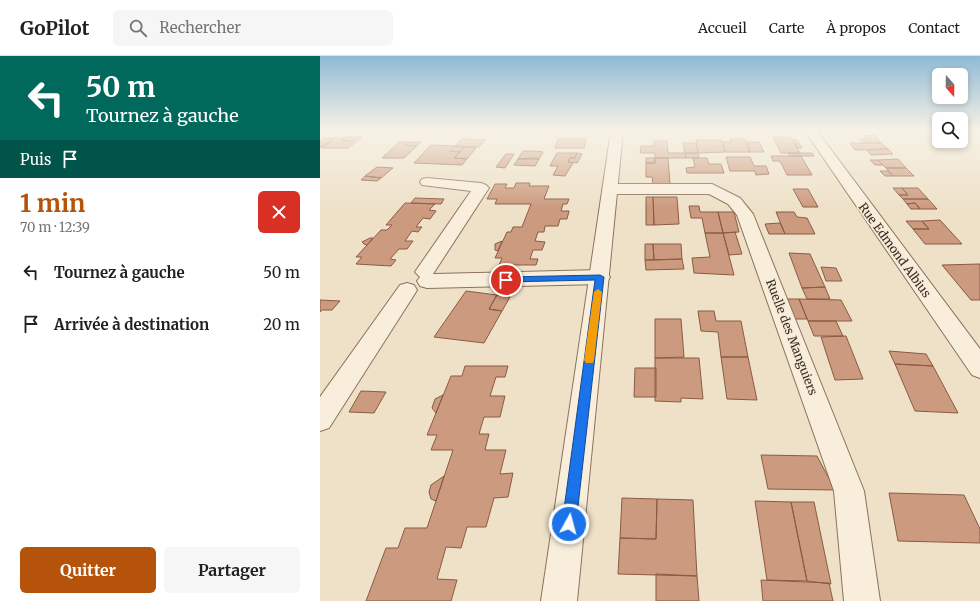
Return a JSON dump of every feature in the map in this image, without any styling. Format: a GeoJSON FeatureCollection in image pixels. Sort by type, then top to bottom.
{"type":"FeatureCollection","features":[{"type":"Feature","properties":{"kind":"street"},"geometry":{"type":"LineString","coordinates":[[559,601],[614,156]]}},
{"type":"Feature","properties":{"kind":"street","name":"Rue Edmond Albius"},"geometry":{"type":"LineString","coordinates":[[828,156],[980,368]]}},
{"type":"Feature","properties":{"kind":"street"},"geometry":{"type":"LineString","coordinates":[[320,420],[420,281],[481,188],[427,182]]}},
{"type":"Feature","properties":{"kind":"street","name":"Ruelle des Manguiers"},"geometry":{"type":"LineString","coordinates":[[610,189],[712,189],[734,201],[745,214],[849,490],[862,601]]}},
{"type":"Feature","properties":{"kind":"street"},"geometry":{"type":"LineString","coordinates":[[420,281],[600,277]]}},
{"type":"Feature","properties":{"kind":"building"},"geometry":{"type":"Polygon","coordinates":[[[384,156],[406,156],[404,158],[382,158],[384,156]]]}},
{"type":"Feature","properties":{"kind":"building"},"geometry":{"type":"Polygon","coordinates":[[[420,156],[456,156],[454,158],[467,159],[462,165],[414,163],[420,156]]]}},
{"type":"Feature","properties":{"kind":"building"},"geometry":{"type":"Polygon","coordinates":[[[455,156],[469,156],[467,159],[454,158],[455,156]]]}},
{"type":"Feature","properties":{"kind":"building"},"geometry":{"type":"Polygon","coordinates":[[[504,156],[512,156],[505,168],[496,167],[504,156]]]}},
{"type":"Feature","properties":{"kind":"building"},"geometry":{"type":"Polygon","coordinates":[[[520,156],[540,156],[539,159],[518,159],[520,156]]]}},
{"type":"Feature","properties":{"kind":"building"},"geometry":{"type":"Polygon","coordinates":[[[555,156],[576,156],[575,158],[570,158],[568,162],[573,163],[565,176],[553,175],[558,166],[550,166],[555,156]]]}},
{"type":"Feature","properties":{"kind":"building"},"geometry":{"type":"Polygon","coordinates":[[[576,156],[581,156],[577,163],[568,162],[570,158],[575,158],[576,156]]]}},
{"type":"Feature","properties":{"kind":"building"},"geometry":{"type":"Polygon","coordinates":[[[655,156],[686,156],[686,158],[655,158],[655,156]]]}},
{"type":"Feature","properties":{"kind":"building"},"geometry":{"type":"Polygon","coordinates":[[[686,156],[699,156],[699,158],[686,158],[686,156]]]}},
{"type":"Feature","properties":{"kind":"building"},"geometry":{"type":"Polygon","coordinates":[[[771,156],[801,156],[812,175],[787,175],[780,161],[773,161],[771,156]]]}},
{"type":"Feature","properties":{"kind":"building"},"geometry":{"type":"Polygon","coordinates":[[[726,157],[750,157],[754,166],[766,166],[769,174],[756,175],[755,171],[730,171],[726,157]]]}},
{"type":"Feature","properties":{"kind":"building"},"geometry":{"type":"Polygon","coordinates":[[[646,158],[655,158],[655,163],[646,163],[646,158]]]}},
{"type":"Feature","properties":{"kind":"building"},"geometry":{"type":"Polygon","coordinates":[[[655,158],[668,158],[670,184],[653,184],[652,177],[646,177],[646,163],[655,163],[655,158]]]}},
{"type":"Feature","properties":{"kind":"building"},"geometry":{"type":"Polygon","coordinates":[[[693,158],[707,158],[709,164],[721,164],[724,173],[687,173],[686,168],[695,167],[693,158]]]}},
{"type":"Feature","properties":{"kind":"building"},"geometry":{"type":"Polygon","coordinates":[[[518,159],[539,159],[535,166],[514,165],[518,159]]]}},
{"type":"Feature","properties":{"kind":"building"},"geometry":{"type":"Polygon","coordinates":[[[898,159],[906,168],[886,168],[878,160],[898,159]]]}},
{"type":"Feature","properties":{"kind":"building"},"geometry":{"type":"Polygon","coordinates":[[[870,160],[878,160],[883,165],[875,165],[870,160]]]}},
{"type":"Feature","properties":{"kind":"building"},"geometry":{"type":"Polygon","coordinates":[[[377,167],[393,168],[381,178],[365,176],[377,167]]]}},
{"type":"Feature","properties":{"kind":"building"},"geometry":{"type":"Polygon","coordinates":[[[886,168],[906,168],[914,176],[893,176],[886,168]]]}},
{"type":"Feature","properties":{"kind":"building"},"geometry":{"type":"Polygon","coordinates":[[[880,171],[888,171],[893,176],[885,176],[880,171]]]}},
{"type":"Feature","properties":{"kind":"building"},"geometry":{"type":"Polygon","coordinates":[[[365,176],[381,178],[377,181],[361,180],[365,176]]]}},
{"type":"Feature","properties":{"kind":"building"},"geometry":{"type":"Polygon","coordinates":[[[516,183],[530,183],[529,186],[549,186],[544,199],[569,199],[567,204],[563,204],[561,211],[569,211],[567,219],[560,219],[558,226],[545,226],[544,232],[538,232],[535,241],[545,242],[542,250],[533,250],[530,259],[538,259],[536,265],[499,265],[502,258],[495,258],[507,232],[511,232],[513,227],[522,227],[531,204],[495,204],[497,199],[487,199],[495,184],[507,184],[505,188],[514,188],[516,183]]]}},
{"type":"Feature","properties":{"kind":"building"},"geometry":{"type":"Polygon","coordinates":[[[893,188],[902,188],[908,195],[899,195],[893,188]]]}},
{"type":"Feature","properties":{"kind":"building"},"geometry":{"type":"Polygon","coordinates":[[[902,188],[918,188],[928,199],[903,199],[899,195],[908,195],[902,188]]]}},
{"type":"Feature","properties":{"kind":"building"},"geometry":{"type":"Polygon","coordinates":[[[793,189],[808,189],[818,207],[803,207],[793,189]]]}},
{"type":"Feature","properties":{"kind":"building"},"geometry":{"type":"Polygon","coordinates":[[[646,197],[653,197],[654,225],[646,225],[646,197]]]}},
{"type":"Feature","properties":{"kind":"building"},"geometry":{"type":"Polygon","coordinates":[[[653,197],[677,197],[679,224],[654,225],[653,197]]]}},
{"type":"Feature","properties":{"kind":"building"},"geometry":{"type":"Polygon","coordinates":[[[415,198],[444,199],[441,204],[411,203],[415,198]]]}},
{"type":"Feature","properties":{"kind":"building"},"geometry":{"type":"Polygon","coordinates":[[[903,199],[928,199],[937,209],[920,209],[915,203],[907,204],[903,199]]]}},
{"type":"Feature","properties":{"kind":"building"},"geometry":{"type":"Polygon","coordinates":[[[405,203],[435,204],[429,210],[436,211],[430,219],[423,218],[416,227],[422,227],[418,232],[412,231],[405,241],[413,241],[407,249],[399,249],[390,259],[396,260],[391,266],[356,264],[362,257],[356,257],[381,230],[387,230],[392,225],[386,225],[405,203]]]}},
{"type":"Feature","properties":{"kind":"building"},"geometry":{"type":"Polygon","coordinates":[[[915,203],[920,209],[911,209],[907,204],[915,203]]]}},
{"type":"Feature","properties":{"kind":"building"},"geometry":{"type":"Polygon","coordinates":[[[689,206],[699,206],[700,212],[718,212],[723,233],[705,233],[702,218],[691,218],[689,206]]]}},
{"type":"Feature","properties":{"kind":"building"},"geometry":{"type":"Polygon","coordinates":[[[718,212],[734,212],[739,232],[723,233],[718,212]]]}},
{"type":"Feature","properties":{"kind":"building"},"geometry":{"type":"Polygon","coordinates":[[[776,212],[794,212],[797,217],[807,218],[815,234],[785,234],[776,212]]]}},
{"type":"Feature","properties":{"kind":"building"},"geometry":{"type":"Polygon","coordinates":[[[940,220],[962,244],[925,244],[913,229],[929,229],[922,221],[940,220]]]}},
{"type":"Feature","properties":{"kind":"building"},"geometry":{"type":"Polygon","coordinates":[[[906,221],[922,221],[929,229],[913,229],[906,221]]]}},
{"type":"Feature","properties":{"kind":"building"},"geometry":{"type":"Polygon","coordinates":[[[780,223],[785,234],[769,234],[765,224],[780,223]]]}},
{"type":"Feature","properties":{"kind":"building"},"geometry":{"type":"Polygon","coordinates":[[[735,232],[742,254],[729,255],[723,233],[735,232]]]}},
{"type":"Feature","properties":{"kind":"building"},"geometry":{"type":"Polygon","coordinates":[[[705,233],[723,233],[734,275],[694,273],[692,258],[710,257],[705,233]]]}},
{"type":"Feature","properties":{"kind":"building"},"geometry":{"type":"Polygon","coordinates":[[[373,238],[367,245],[362,242],[373,238]]]}},
{"type":"Feature","properties":{"kind":"building"},"geometry":{"type":"Polygon","coordinates":[[[502,241],[498,251],[495,250],[495,244],[502,241]]]}},
{"type":"Feature","properties":{"kind":"building"},"geometry":{"type":"Polygon","coordinates":[[[645,244],[653,244],[654,260],[645,260],[645,244]]]}},
{"type":"Feature","properties":{"kind":"building"},"geometry":{"type":"Polygon","coordinates":[[[653,244],[681,244],[682,259],[654,260],[653,244]]]}},
{"type":"Feature","properties":{"kind":"building"},"geometry":{"type":"Polygon","coordinates":[[[789,253],[810,254],[825,287],[802,288],[789,253]]]}},
{"type":"Feature","properties":{"kind":"building"},"geometry":{"type":"Polygon","coordinates":[[[682,259],[684,269],[646,270],[645,260],[682,259]]]}},
{"type":"Feature","properties":{"kind":"building"},"geometry":{"type":"Polygon","coordinates":[[[980,264],[980,300],[971,300],[942,265],[980,264]]]}},
{"type":"Feature","properties":{"kind":"building"},"geometry":{"type":"Polygon","coordinates":[[[821,267],[836,268],[842,281],[826,281],[821,267]]]}},
{"type":"Feature","properties":{"kind":"building"},"geometry":{"type":"Polygon","coordinates":[[[825,287],[830,299],[807,299],[802,288],[825,287]]]}},
{"type":"Feature","properties":{"kind":"building"},"geometry":{"type":"Polygon","coordinates":[[[466,291],[497,295],[489,309],[502,311],[484,343],[434,337],[466,291]]]}},
{"type":"Feature","properties":{"kind":"building"},"geometry":{"type":"Polygon","coordinates":[[[497,295],[510,297],[502,311],[489,309],[497,295]]]}},
{"type":"Feature","properties":{"kind":"building"},"geometry":{"type":"Polygon","coordinates":[[[785,299],[799,299],[807,319],[792,319],[785,299]]]}},
{"type":"Feature","properties":{"kind":"building"},"geometry":{"type":"Polygon","coordinates":[[[799,299],[841,300],[852,321],[808,321],[799,299]]]}},
{"type":"Feature","properties":{"kind":"building"},"geometry":{"type":"Polygon","coordinates":[[[320,300],[340,301],[332,310],[322,310],[320,312],[320,300]]]}},
{"type":"Feature","properties":{"kind":"building"},"geometry":{"type":"Polygon","coordinates":[[[698,311],[714,311],[716,321],[741,321],[748,357],[721,357],[718,332],[701,331],[698,311]]]}},
{"type":"Feature","properties":{"kind":"building"},"geometry":{"type":"Polygon","coordinates":[[[655,319],[681,319],[684,357],[655,358],[655,319]]]}},
{"type":"Feature","properties":{"kind":"building"},"geometry":{"type":"Polygon","coordinates":[[[808,321],[836,321],[843,336],[814,336],[808,321]]]}},
{"type":"Feature","properties":{"kind":"building"},"geometry":{"type":"Polygon","coordinates":[[[846,336],[863,379],[835,380],[821,337],[846,336]]]}},
{"type":"Feature","properties":{"kind":"building"},"geometry":{"type":"Polygon","coordinates":[[[889,351],[926,354],[933,366],[895,364],[889,351]]]}},
{"type":"Feature","properties":{"kind":"building"},"geometry":{"type":"Polygon","coordinates":[[[721,357],[748,357],[757,400],[727,399],[721,357]]]}},
{"type":"Feature","properties":{"kind":"building"},"geometry":{"type":"Polygon","coordinates":[[[655,358],[699,358],[703,399],[681,398],[681,402],[655,401],[655,358]]]}},
{"type":"Feature","properties":{"kind":"building"},"geometry":{"type":"Polygon","coordinates":[[[895,364],[933,366],[958,413],[915,411],[895,364]]]}},
{"type":"Feature","properties":{"kind":"building"},"geometry":{"type":"Polygon","coordinates":[[[465,366],[508,366],[505,377],[496,377],[490,396],[505,396],[500,417],[484,417],[479,434],[489,434],[485,450],[506,450],[500,474],[513,473],[508,497],[494,498],[486,527],[467,527],[461,548],[446,547],[437,579],[457,580],[451,601],[366,601],[386,548],[398,548],[405,528],[427,528],[453,450],[431,450],[437,435],[427,435],[451,376],[462,376],[465,366]]]}},
{"type":"Feature","properties":{"kind":"building"},"geometry":{"type":"Polygon","coordinates":[[[635,368],[656,368],[656,397],[634,397],[635,368]]]}},
{"type":"Feature","properties":{"kind":"building"},"geometry":{"type":"Polygon","coordinates":[[[361,391],[386,392],[374,413],[349,412],[361,391]]]}},
{"type":"Feature","properties":{"kind":"building"},"geometry":{"type":"Polygon","coordinates":[[[443,395],[436,413],[432,408],[435,399],[443,395]]]}},
{"type":"Feature","properties":{"kind":"building"},"geometry":{"type":"Polygon","coordinates":[[[761,455],[817,456],[835,490],[768,489],[761,455]]]}},
{"type":"Feature","properties":{"kind":"building"},"geometry":{"type":"Polygon","coordinates":[[[444,476],[436,501],[431,499],[429,492],[431,485],[444,476]]]}},
{"type":"Feature","properties":{"kind":"building"},"geometry":{"type":"Polygon","coordinates":[[[889,493],[964,495],[980,529],[980,543],[898,541],[889,493]]]}},
{"type":"Feature","properties":{"kind":"building"},"geometry":{"type":"Polygon","coordinates":[[[622,498],[657,499],[656,539],[620,538],[622,498]]]}},
{"type":"Feature","properties":{"kind":"building"},"geometry":{"type":"Polygon","coordinates":[[[657,499],[693,500],[697,576],[618,574],[620,538],[656,539],[657,499]]]}},
{"type":"Feature","properties":{"kind":"building"},"geometry":{"type":"Polygon","coordinates":[[[755,501],[791,502],[807,581],[767,580],[755,501]]]}},
{"type":"Feature","properties":{"kind":"building"},"geometry":{"type":"Polygon","coordinates":[[[791,502],[814,502],[831,584],[807,581],[791,502]]]}},
{"type":"Feature","properties":{"kind":"building"},"geometry":{"type":"Polygon","coordinates":[[[656,574],[697,576],[699,601],[656,601],[656,574]]]}},
{"type":"Feature","properties":{"kind":"building"},"geometry":{"type":"Polygon","coordinates":[[[761,580],[829,583],[833,601],[763,601],[761,580]]]}},
{"type":"Feature","properties":{"kind":"slow traffic"},"geometry":{"type":"LineString","coordinates":[[589,360],[598,292]]}},
{"type":"Feature","properties":{"kind":"route"},"geometry":{"type":"LineString","coordinates":[[506,280],[600,277],[569,524]]}}]}
